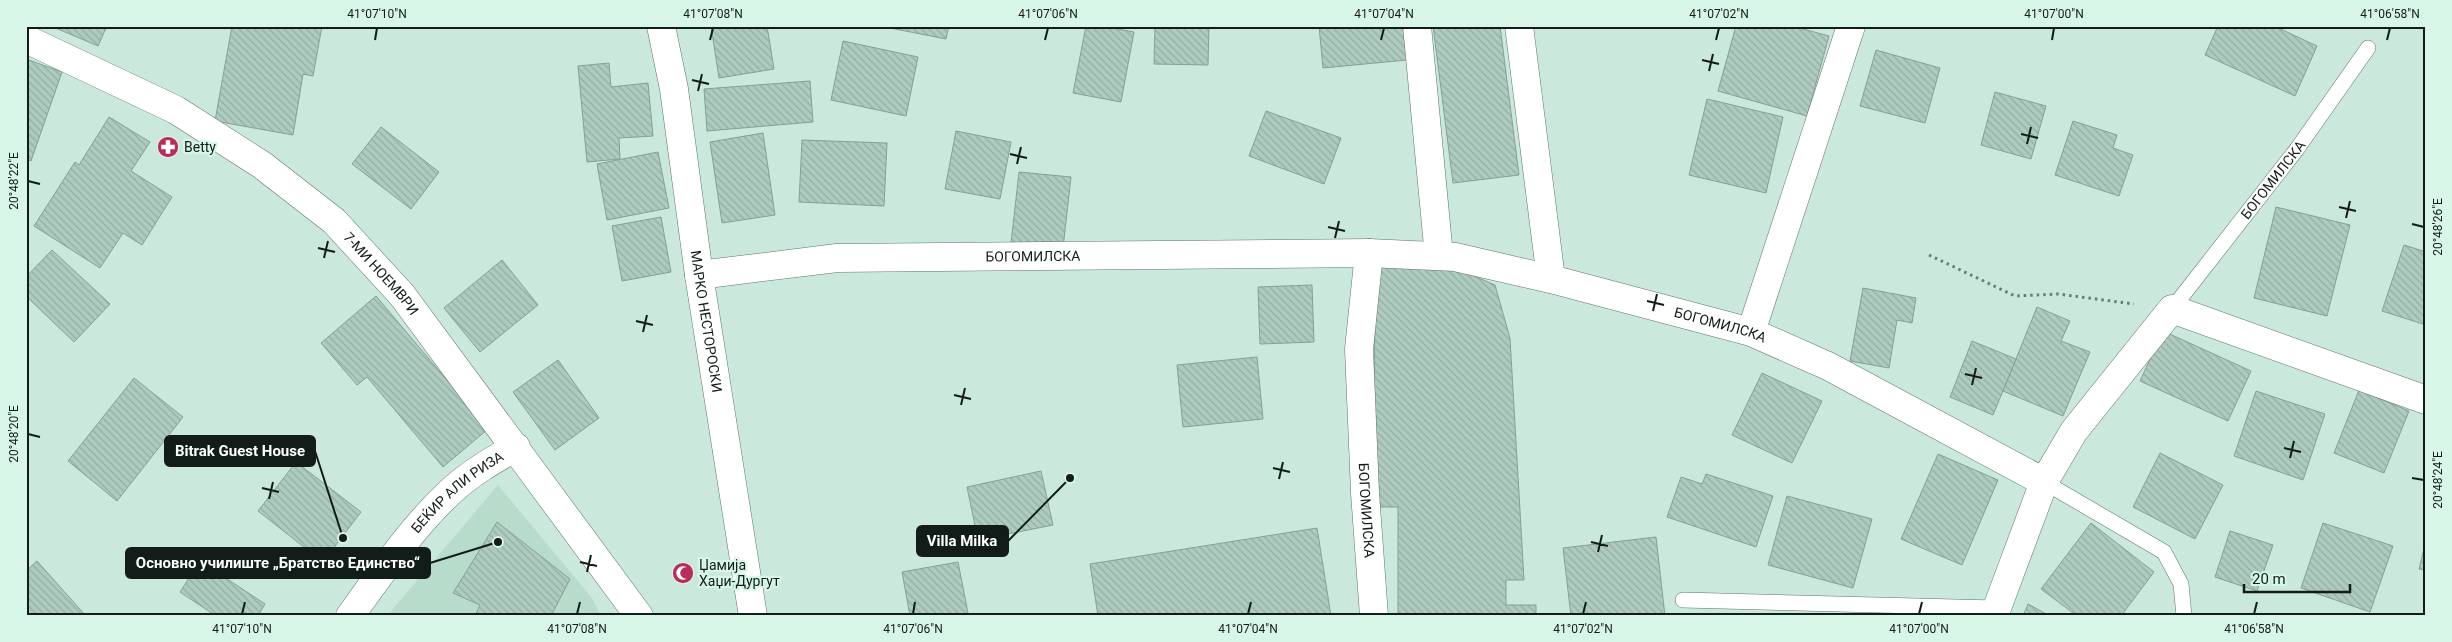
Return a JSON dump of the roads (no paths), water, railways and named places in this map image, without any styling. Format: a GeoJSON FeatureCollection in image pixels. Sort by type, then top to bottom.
{"type":"FeatureCollection","features":[{"type":"Feature","properties":{"kind":"street","name":"МАРКО НЕСТОРОСКИ"},"geometry":{"type":"LineString","coordinates":[[661,26],[674,89],[699,275],[753,616]]}},
{"type":"Feature","properties":{"kind":"street"},"geometry":{"type":"LineString","coordinates":[[1418,26],[1439,256]]}},
{"type":"Feature","properties":{"kind":"street"},"geometry":{"type":"LineString","coordinates":[[1518,26],[1551,279]]}},
{"type":"Feature","properties":{"kind":"street"},"geometry":{"type":"LineString","coordinates":[[1751,332],[1851,26]]}},
{"type":"Feature","properties":{"kind":"street","name":"7-МИ НОЕМВРИ"},"geometry":{"type":"LineString","coordinates":[[26,39],[176,110],[262,165],[334,221],[402,295],[639,616]]}},
{"type":"Feature","properties":{"kind":"street","name":"БОГОМИЛСКА"},"geometry":{"type":"LineString","coordinates":[[699,275],[837,258],[1369,253],[1455,257],[1551,279],[1751,332],[1828,366],[2044,482]]}},
{"type":"Feature","properties":{"kind":"street","name":"БОГОМИЛСКА"},"geometry":{"type":"LineString","coordinates":[[1369,253],[1359,349],[1365,493],[1374,616]]}},
{"type":"Feature","properties":{"kind":"street","name":"БОГОМИЛСКА"},"geometry":{"type":"LineString","coordinates":[[1995,612],[2044,482],[2074,431],[2172,309]]}},
{"type":"Feature","properties":{"kind":"street"},"geometry":{"type":"LineString","coordinates":[[2172,309],[2426,400]]}},
{"type":"Feature","properties":{"kind":"street","name":"БЕЌИР АЛИ РИЗА"},"geometry":{"type":"LineString","coordinates":[[350,616],[405,540],[450,492],[491,462],[516,448]]}},
{"type":"Feature","properties":{"kind":"lane","name":"БОГОМИЛСКА"},"geometry":{"type":"LineString","coordinates":[[2172,309],[2297,149],[2368,48]]}},
{"type":"Feature","properties":{"kind":"lane","name":"БОГОМИЛСКА"},"geometry":{"type":"LineString","coordinates":[[2044,482],[2164,552],[2181,584],[2188,615]]}},
{"type":"Feature","properties":{"kind":"lane"},"geometry":{"type":"LineString","coordinates":[[1683,600],[1995,612]]}},
{"type":"Feature","properties":{"kind":"place","name":"Betty"},"geometry":{"type":"Point","coordinates":[168,147]}},
{"type":"Feature","properties":{"kind":"place","name":"Villa Milka"},"geometry":{"type":"Point","coordinates":[1070,478]}},
{"type":"Feature","properties":{"kind":"place","name":"Bitrak Guest House"},"geometry":{"type":"Point","coordinates":[343,538]}},
{"type":"Feature","properties":{"kind":"place","name":"Основно училиште „Братство Единство“"},"geometry":{"type":"Point","coordinates":[498,542]}},
{"type":"Feature","properties":{"kind":"place","name":"Џамија Хаџи-Дургут"},"geometry":{"type":"Point","coordinates":[683,573]}}]}
